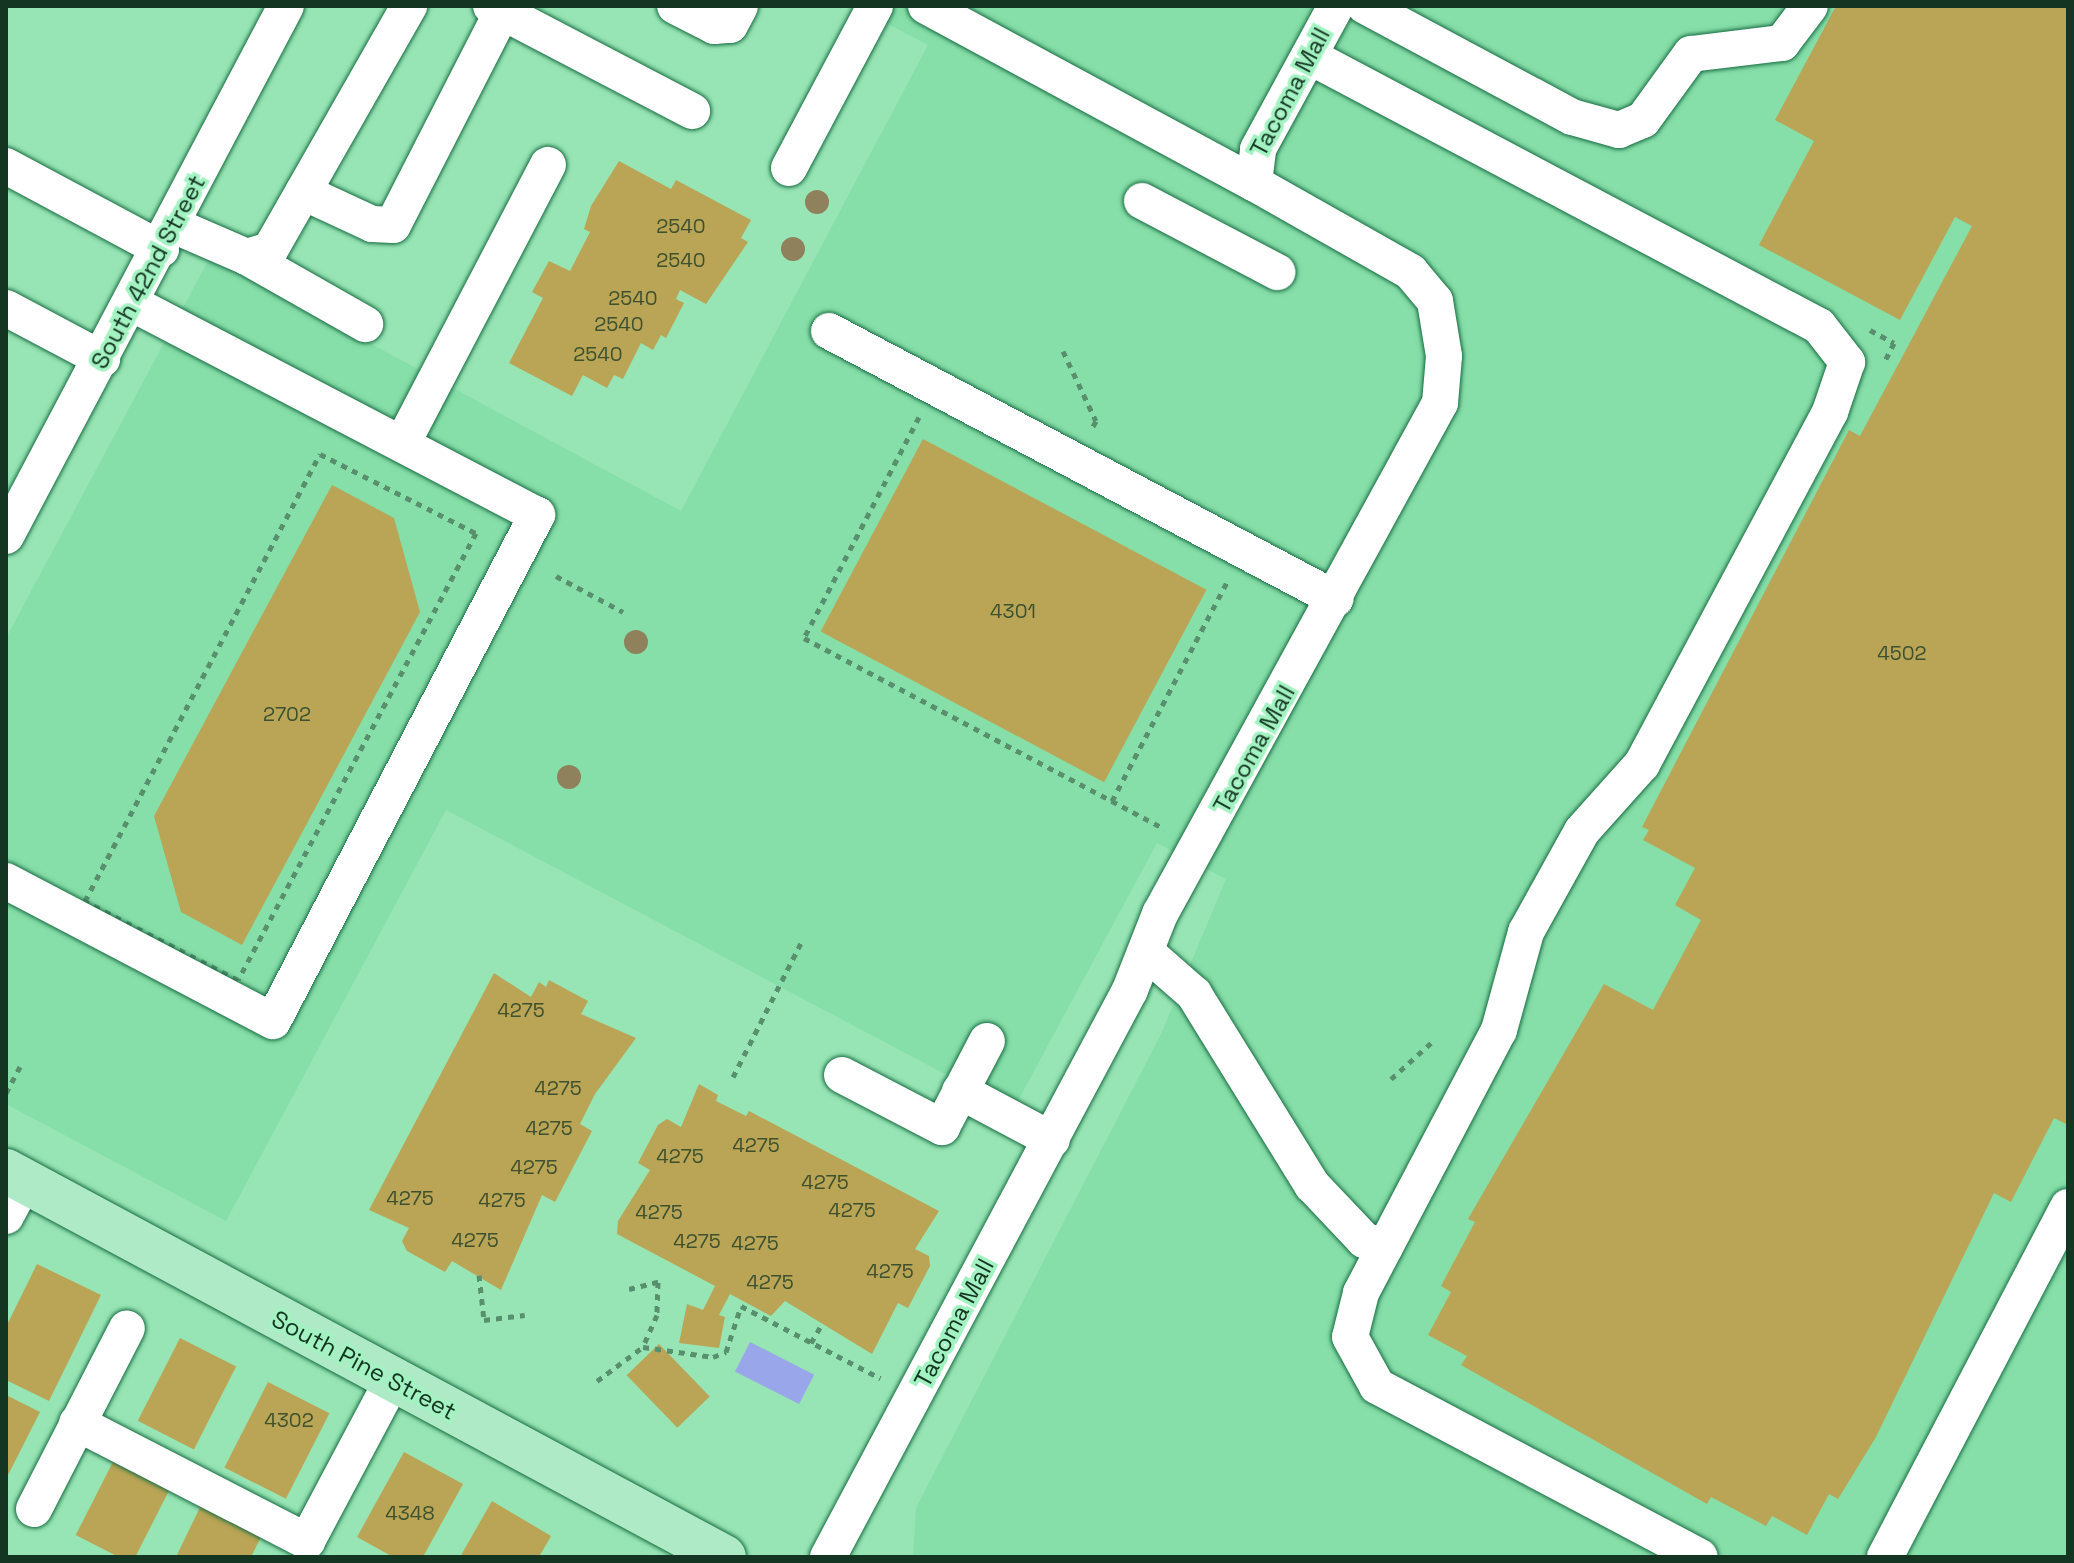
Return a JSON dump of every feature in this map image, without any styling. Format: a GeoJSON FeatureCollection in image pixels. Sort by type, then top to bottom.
{"type":"FeatureCollection","features":[{"type":"Feature","properties":{"kind":"main road","name":"South Pine Street"},"geometry":{"type":"LineString","coordinates":[[12,1190],[392,1381],[724,1557]]}},
{"type":"Feature","properties":{"kind":"street","name":"South 42nd Street"},"geometry":{"type":"LineString","coordinates":[[11,519],[102,359],[286,6]]}},
{"type":"Feature","properties":{"kind":"street"},"geometry":{"type":"LineString","coordinates":[[247,257],[270,250],[409,6]]}},
{"type":"Feature","properties":{"kind":"street"},"geometry":{"type":"LineString","coordinates":[[675,6],[714,26],[735,16]]}},
{"type":"Feature","properties":{"kind":"street"},"geometry":{"type":"LineString","coordinates":[[789,168],[875,6]]}},
{"type":"Feature","properties":{"kind":"street"},"geometry":{"type":"LineString","coordinates":[[926,6],[1254,183]]}},
{"type":"Feature","properties":{"kind":"street","name":"Tacoma Mall"},"geometry":{"type":"LineString","coordinates":[[828,1557],[1052,1140],[1146,952],[1160,914],[1336,599],[1440,403],[1444,356],[1435,301],[1411,272],[1254,183],[1258,149],[1336,6]]}},
{"type":"Feature","properties":{"kind":"street"},"geometry":{"type":"LineString","coordinates":[[1365,6],[1572,117],[1619,130],[1643,120],[1691,54],[1718,45],[1782,43],[1810,6]]}},
{"type":"Feature","properties":{"kind":"street"},"geometry":{"type":"LineString","coordinates":[[303,192],[372,224],[393,225],[496,9],[692,111]]}},
{"type":"Feature","properties":{"kind":"street"},"geometry":{"type":"LineString","coordinates":[[1309,56],[1819,326],[1847,362],[1830,412],[1642,764],[1582,831],[1526,932],[1499,1030],[1361,1293],[1350,1337],[1377,1386],[1700,1557]]}},
{"type":"Feature","properties":{"kind":"street"},"geometry":{"type":"LineString","coordinates":[[402,444],[548,165]]}},
{"type":"Feature","properties":{"kind":"street"},"geometry":{"type":"LineString","coordinates":[[6,166],[167,237],[247,257],[365,324]]}},
{"type":"Feature","properties":{"kind":"street"},"geometry":{"type":"LineString","coordinates":[[1142,201],[1277,272]]}},
{"type":"Feature","properties":{"kind":"street"},"geometry":{"type":"LineString","coordinates":[[6,881],[273,1021],[537,515],[132,303]]}},
{"type":"Feature","properties":{"kind":"street"},"geometry":{"type":"LineString","coordinates":[[6,308],[102,359]]}},
{"type":"Feature","properties":{"kind":"street"},"geometry":{"type":"LineString","coordinates":[[829,331],[1336,599]]}},
{"type":"Feature","properties":{"kind":"street"},"geometry":{"type":"LineString","coordinates":[[1146,952],[1194,994],[1312,1185],[1364,1240],[1385,1248]]}},
{"type":"Feature","properties":{"kind":"street"},"geometry":{"type":"LineString","coordinates":[[842,1075],[942,1127],[987,1041]]}},
{"type":"Feature","properties":{"kind":"street"},"geometry":{"type":"LineString","coordinates":[[960,1091],[1052,1140]]}},
{"type":"Feature","properties":{"kind":"street"},"geometry":{"type":"LineString","coordinates":[[1885,1557],[2068,1207]]}},
{"type":"Feature","properties":{"kind":"street"},"geometry":{"type":"LineString","coordinates":[[34,1509],[127,1328]]}},
{"type":"Feature","properties":{"kind":"street"},"geometry":{"type":"LineString","coordinates":[[77,1423],[307,1541],[392,1381]]}},
{"type":"Feature","properties":{"kind":"path"},"geometry":{"type":"LineString","coordinates":[[933,424],[919,417],[804,638],[1170,832]]}},
{"type":"Feature","properties":{"kind":"path"},"geometry":{"type":"LineString","coordinates":[[320,454],[476,533],[238,980],[104,911],[85,901],[320,454]]}},
{"type":"Feature","properties":{"kind":"path"},"geometry":{"type":"LineString","coordinates":[[1112,801],[1227,580],[1213,573]]}},
{"type":"Feature","properties":{"kind":"path"},"geometry":{"type":"LineString","coordinates":[[556,576],[623,612]]}},
{"type":"Feature","properties":{"kind":"path"},"geometry":{"type":"LineString","coordinates":[[733,1077],[801,943]]}},
{"type":"Feature","properties":{"kind":"path"},"geometry":{"type":"LineString","coordinates":[[1391,1079],[1433,1041]]}},
{"type":"Feature","properties":{"kind":"path"},"geometry":{"type":"LineString","coordinates":[[6,1093],[20,1067]]}},
{"type":"Feature","properties":{"kind":"path"},"geometry":{"type":"LineString","coordinates":[[479,1275],[484,1320],[525,1315]]}},
{"type":"Feature","properties":{"kind":"path"},"geometry":{"type":"LineString","coordinates":[[597,1381],[643,1347],[657,1315],[658,1282],[629,1289]]}},
{"type":"Feature","properties":{"kind":"path"},"geometry":{"type":"LineString","coordinates":[[643,1347],[713,1357],[726,1352],[741,1306],[880,1378]]}},
{"type":"Feature","properties":{"kind":"path"},"geometry":{"type":"LineString","coordinates":[[811,1343],[822,1324]]}},
{"type":"Feature","properties":{"kind":"shaded area"},"geometry":{"type":"Polygon","coordinates":[[[854,6],[2068,6],[2068,1557],[913,1557],[916,1508],[1161,1034],[1226,879],[1157,843],[1013,1110],[446,810],[226,1221],[6,1104],[6,638],[210,257],[681,511],[928,45],[854,6]]]}},
{"type":"Feature","properties":{"kind":"water"},"geometry":{"type":"Polygon","coordinates":[[[750,1342],[814,1375],[799,1404],[735,1371],[750,1342]]]}},
{"type":"Feature","properties":{"kind":"building"},"geometry":{"type":"Polygon","coordinates":[[[1836,6],[2068,6],[2068,1125],[2054,1118],[2011,1202],[1994,1193],[1876,1437],[1838,1499],[1829,1494],[1807,1535],[1772,1516],[1766,1526],[1711,1497],[1707,1504],[1461,1365],[1467,1356],[1428,1335],[1451,1292],[1441,1286],[1475,1222],[1468,1219],[1604,984],[1653,1010],[1701,920],[1675,905],[1695,868],[1643,840],[1649,830],[1642,827],[1849,430],[1860,436],[1972,226],[1955,217],[1900,320],[1759,245],[1814,141],[1775,120],[1836,6]]]}},
{"type":"Feature","properties":{"kind":"building"},"geometry":{"type":"Polygon","coordinates":[[[619,161],[671,189],[676,180],[751,220],[741,238],[748,242],[706,304],[680,290],[676,299],[684,303],[666,338],[661,335],[653,350],[641,343],[623,379],[614,375],[607,388],[583,375],[572,396],[509,363],[543,298],[532,292],[549,261],[570,271],[590,232],[584,229],[591,206],[619,161]]]}},
{"type":"Feature","properties":{"kind":"building"},"geometry":{"type":"Polygon","coordinates":[[[923,439],[1206,590],[1104,782],[821,631],[923,439]]]}},
{"type":"Feature","properties":{"kind":"building"},"geometry":{"type":"Polygon","coordinates":[[[332,485],[394,518],[420,612],[242,945],[181,912],[154,816],[332,485]]]}},
{"type":"Feature","properties":{"kind":"building"},"geometry":{"type":"Polygon","coordinates":[[[494,973],[531,997],[539,982],[546,987],[549,980],[588,1001],[581,1014],[636,1038],[595,1094],[580,1124],[592,1131],[555,1202],[542,1195],[501,1290],[452,1261],[445,1272],[407,1251],[402,1241],[409,1228],[369,1210],[494,973]]]}},
{"type":"Feature","properties":{"kind":"building"},"geometry":{"type":"Polygon","coordinates":[[[699,1084],[718,1095],[716,1101],[746,1116],[749,1111],[939,1211],[915,1249],[929,1256],[930,1266],[908,1308],[898,1303],[872,1354],[785,1301],[771,1316],[730,1294],[719,1315],[725,1317],[719,1348],[679,1343],[687,1304],[703,1310],[715,1286],[617,1234],[618,1221],[650,1170],[638,1163],[658,1125],[667,1119],[681,1127],[699,1084]]]}},
{"type":"Feature","properties":{"kind":"building"},"geometry":{"type":"Polygon","coordinates":[[[37,1264],[101,1295],[49,1401],[6,1380],[6,1327],[37,1264]]]}},
{"type":"Feature","properties":{"kind":"building"},"geometry":{"type":"Polygon","coordinates":[[[180,1338],[236,1367],[194,1449],[138,1421],[180,1338]]]}},
{"type":"Feature","properties":{"kind":"building"},"geometry":{"type":"Polygon","coordinates":[[[659,1344],[710,1397],[677,1428],[627,1375],[659,1344]]]}},
{"type":"Feature","properties":{"kind":"building"},"geometry":{"type":"Polygon","coordinates":[[[268,1382],[329,1413],[286,1499],[224,1468],[268,1382]]]}},
{"type":"Feature","properties":{"kind":"building"},"geometry":{"type":"Polygon","coordinates":[[[6,1395],[40,1412],[6,1479],[6,1395]]]}},
{"type":"Feature","properties":{"kind":"building"},"geometry":{"type":"Polygon","coordinates":[[[404,1452],[463,1484],[423,1557],[393,1557],[357,1537],[404,1452]]]}},
{"type":"Feature","properties":{"kind":"building"},"geometry":{"type":"Polygon","coordinates":[[[117,1454],[173,1483],[135,1557],[119,1557],[76,1535],[117,1454]]]}},
{"type":"Feature","properties":{"kind":"building"},"geometry":{"type":"Polygon","coordinates":[[[205,1497],[266,1527],[251,1557],[176,1557],[205,1497]]]}},
{"type":"Feature","properties":{"kind":"building"},"geometry":{"type":"Polygon","coordinates":[[[492,1501],[551,1536],[539,1557],[460,1557],[492,1501]]]}}]}
